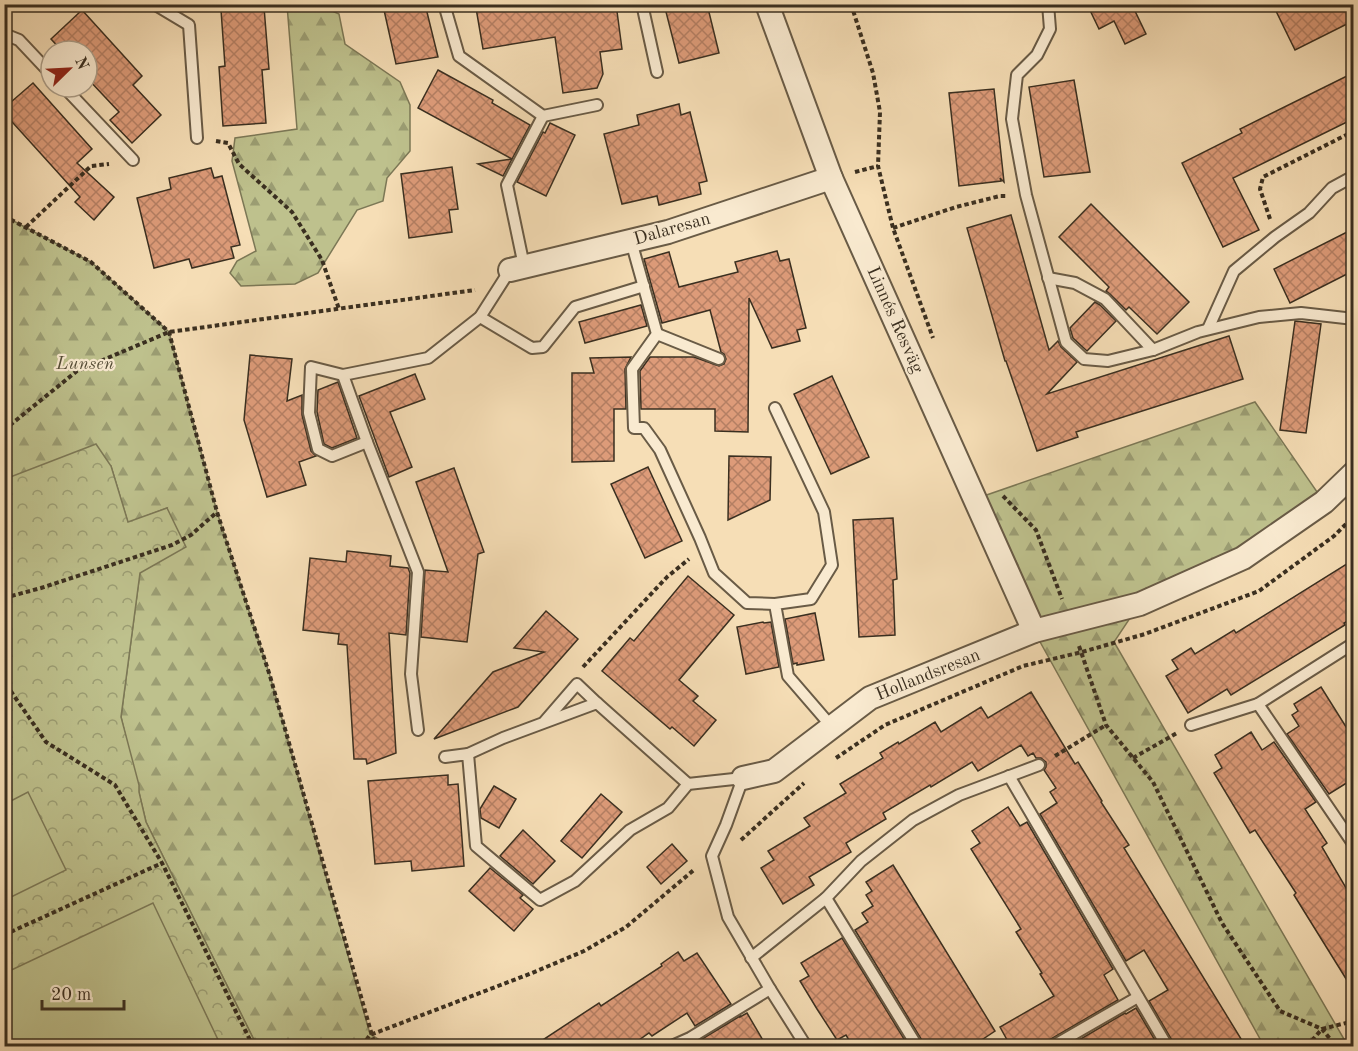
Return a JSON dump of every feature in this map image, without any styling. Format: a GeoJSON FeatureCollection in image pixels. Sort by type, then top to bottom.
{"type":"FeatureCollection","features":[{"type":"Feature","properties":{"kind":"street","name":"Linnés Resväg"},"geometry":{"type":"LineString","coordinates":[[767,4],[831,178],[1034,631]]}},
{"type":"Feature","properties":{"kind":"street","name":"Dalaresan"},"geometry":{"type":"LineString","coordinates":[[511,274],[668,232],[831,178]]}},
{"type":"Feature","properties":{"kind":"street","name":"Hollandsresan"},"geometry":{"type":"LineString","coordinates":[[743,778],[774,771],[870,698],[1034,631],[1140,603],[1243,558],[1324,502],[1353,473]]}},
{"type":"Feature","properties":{"kind":"lane"},"geometry":{"type":"LineString","coordinates":[[154,4],[189,25],[197,138]]}},
{"type":"Feature","properties":{"kind":"lane"},"geometry":{"type":"LineString","coordinates":[[444,4],[459,56],[543,116],[597,105]]}},
{"type":"Feature","properties":{"kind":"lane"},"geometry":{"type":"LineString","coordinates":[[642,4],[657,72]]}},
{"type":"Feature","properties":{"kind":"lane"},"geometry":{"type":"LineString","coordinates":[[1047,4],[1050,29],[1037,56],[1017,75],[1012,119],[1026,195],[1066,342],[1084,359],[1108,362],[1153,350],[1208,329],[1259,317],[1301,313],[1353,319]]}},
{"type":"Feature","properties":{"kind":"lane"},"geometry":{"type":"LineString","coordinates":[[4,34],[19,40],[39,61]]}},
{"type":"Feature","properties":{"kind":"lane"},"geometry":{"type":"LineString","coordinates":[[75,99],[133,160]]}},
{"type":"Feature","properties":{"kind":"lane"},"geometry":{"type":"LineString","coordinates":[[367,442],[332,456],[318,449],[309,413],[311,367],[343,375],[428,358],[480,316],[511,274],[507,185],[543,116]]}},
{"type":"Feature","properties":{"kind":"lane"},"geometry":{"type":"LineString","coordinates":[[1208,329],[1234,271],[1308,213],[1332,188],[1353,176]]}},
{"type":"Feature","properties":{"kind":"lane"},"geometry":{"type":"LineString","coordinates":[[631,241],[657,334]]}},
{"type":"Feature","properties":{"kind":"lane"},"geometry":{"type":"LineString","coordinates":[[1048,278],[1075,283],[1105,299],[1153,350]]}},
{"type":"Feature","properties":{"kind":"lane"},"geometry":{"type":"LineString","coordinates":[[480,316],[531,348],[543,348],[575,307],[644,286]]}},
{"type":"Feature","properties":{"kind":"lane"},"geometry":{"type":"LineString","coordinates":[[657,334],[719,359]]}},
{"type":"Feature","properties":{"kind":"lane"},"geometry":{"type":"LineString","coordinates":[[657,334],[632,369],[634,428],[644,428],[660,450],[714,573],[747,603],[775,604],[811,599],[832,565],[824,512],[775,408]]}},
{"type":"Feature","properties":{"kind":"lane"},"geometry":{"type":"LineString","coordinates":[[343,375],[418,572],[411,674],[418,730]]}},
{"type":"Feature","properties":{"kind":"lane"},"geometry":{"type":"LineString","coordinates":[[775,604],[788,676],[832,727]]}},
{"type":"Feature","properties":{"kind":"lane"},"geometry":{"type":"LineString","coordinates":[[1191,725],[1258,704],[1353,643]]}},
{"type":"Feature","properties":{"kind":"lane"},"geometry":{"type":"LineString","coordinates":[[543,723],[577,684],[688,784]]}},
{"type":"Feature","properties":{"kind":"lane"},"geometry":{"type":"LineString","coordinates":[[446,757],[468,754],[503,738],[597,703]]}},
{"type":"Feature","properties":{"kind":"lane"},"geometry":{"type":"LineString","coordinates":[[1258,704],[1353,845]]}},
{"type":"Feature","properties":{"kind":"lane"},"geometry":{"type":"LineString","coordinates":[[468,754],[476,846],[540,900],[575,881],[630,830],[668,808],[688,784],[743,778],[712,856],[728,916],[806,1047]]}},
{"type":"Feature","properties":{"kind":"lane"},"geometry":{"type":"LineString","coordinates":[[751,958],[826,898],[861,861],[913,820],[959,795],[1039,765]]}},
{"type":"Feature","properties":{"kind":"lane"},"geometry":{"type":"LineString","coordinates":[[1009,776],[1167,1047]]}},
{"type":"Feature","properties":{"kind":"lane"},"geometry":{"type":"LineString","coordinates":[[826,898],[917,1047]]}},
{"type":"Feature","properties":{"kind":"lane"},"geometry":{"type":"LineString","coordinates":[[672,1047],[693,1042],[770,989]]}},
{"type":"Feature","properties":{"kind":"lane"},"geometry":{"type":"LineString","coordinates":[[1053,1047],[1138,997]]}},
{"type":"Feature","properties":{"kind":"path"},"geometry":{"type":"LineString","coordinates":[[336,4],[342,4]]}},
{"type":"Feature","properties":{"kind":"path"},"geometry":{"type":"LineString","coordinates":[[851,4],[880,112],[878,166],[893,228],[937,348]]}},
{"type":"Feature","properties":{"kind":"path"},"geometry":{"type":"LineString","coordinates":[[1275,237],[1260,189],[1263,177],[1353,131]]}},
{"type":"Feature","properties":{"kind":"path"},"geometry":{"type":"LineString","coordinates":[[197,138],[228,143],[238,165],[292,212],[322,260],[339,309]]}},
{"type":"Feature","properties":{"kind":"path"},"geometry":{"type":"LineString","coordinates":[[26,227],[91,166],[133,160]]}},
{"type":"Feature","properties":{"kind":"path"},"geometry":{"type":"LineString","coordinates":[[893,228],[956,207],[1000,196],[1026,195]]}},
{"type":"Feature","properties":{"kind":"path"},"geometry":{"type":"LineString","coordinates":[[4,216],[91,262],[169,332],[217,512],[270,675],[375,1047]]}},
{"type":"Feature","properties":{"kind":"path"},"geometry":{"type":"LineString","coordinates":[[4,430],[77,371],[169,332],[339,309],[511,274]]}},
{"type":"Feature","properties":{"kind":"path"},"geometry":{"type":"LineString","coordinates":[[1002,496],[1036,530],[1082,652],[1106,725],[1153,782],[1222,923],[1280,1011],[1322,1029],[1336,1047]]}},
{"type":"Feature","properties":{"kind":"path"},"geometry":{"type":"LineString","coordinates":[[4,598],[172,545],[191,535],[217,512]]}},
{"type":"Feature","properties":{"kind":"path"},"geometry":{"type":"LineString","coordinates":[[831,762],[885,725],[1023,666],[1145,634],[1259,591],[1334,536],[1353,516]]}},
{"type":"Feature","properties":{"kind":"path"},"geometry":{"type":"LineString","coordinates":[[577,684],[579,672],[667,576],[704,548]]}},
{"type":"Feature","properties":{"kind":"path"},"geometry":{"type":"LineString","coordinates":[[4,639],[10,690],[46,742],[115,785],[162,863],[253,1047]]}},
{"type":"Feature","properties":{"kind":"path"},"geometry":{"type":"LineString","coordinates":[[1039,765],[1106,725]]}},
{"type":"Feature","properties":{"kind":"path"},"geometry":{"type":"LineString","coordinates":[[1133,758],[1191,725]]}},
{"type":"Feature","properties":{"kind":"path"},"geometry":{"type":"LineString","coordinates":[[362,1047],[370,1035],[532,973],[584,951],[626,927],[712,856],[727,853],[804,783]]}},
{"type":"Feature","properties":{"kind":"path"},"geometry":{"type":"LineString","coordinates":[[4,935],[162,863]]}},
{"type":"Feature","properties":{"kind":"path"},"geometry":{"type":"LineString","coordinates":[[1307,1047],[1322,1029],[1353,1021]]}},
{"type":"Feature","properties":{"kind":"green space"},"geometry":{"type":"Polygon","coordinates":[[[287,5],[319,5],[339,14],[345,44],[400,82],[410,105],[410,151],[387,178],[383,201],[357,210],[318,273],[295,284],[241,286],[230,273],[237,261],[256,251],[232,161],[235,138],[297,129],[287,5]]]}},
{"type":"Feature","properties":{"kind":"green space","name":"Lunsen"},"geometry":{"type":"Polygon","coordinates":[[[4,216],[91,262],[169,332],[217,512],[270,676],[370,1034],[389,1046],[257,1046],[146,822],[121,717],[140,572],[167,508],[128,523],[111,466],[5,525],[4,216]]]}},
{"type":"Feature","properties":{"kind":"green space"},"geometry":{"type":"Polygon","coordinates":[[[1255,402],[1324,502],[1140,603],[1114,642],[1348,1046],[1264,1046],[1034,631],[975,499],[1255,402]]]}},
{"type":"Feature","properties":{"kind":"green space"},"geometry":{"type":"Polygon","coordinates":[[[96,444],[111,466],[128,522],[167,508],[186,547],[140,573],[121,717],[146,822],[257,1046],[5,1046],[5,479],[96,444]]]}},
{"type":"Feature","properties":{"kind":"green space"},"geometry":{"type":"Polygon","coordinates":[[[28,792],[66,870],[5,900],[5,804],[28,792]]]}},
{"type":"Feature","properties":{"kind":"green space"},"geometry":{"type":"Polygon","coordinates":[[[153,903],[221,1046],[5,1046],[5,973],[153,903]]]}},
{"type":"Feature","properties":{"kind":"building"},"geometry":{"type":"Polygon","coordinates":[[[409,4],[425,4],[438,57],[396,64],[384,10],[409,4]]]}},
{"type":"Feature","properties":{"kind":"building"},"geometry":{"type":"Polygon","coordinates":[[[496,4],[616,4],[622,49],[600,52],[603,74],[597,88],[563,93],[555,37],[483,49],[476,8],[496,4]]]}},
{"type":"Feature","properties":{"kind":"building"},"geometry":{"type":"Polygon","coordinates":[[[664,4],[707,4],[719,53],[679,63],[664,4]]]}},
{"type":"Feature","properties":{"kind":"building"},"geometry":{"type":"Polygon","coordinates":[[[1087,4],[1149,4],[1135,11],[1146,34],[1125,44],[1114,21],[1099,29],[1087,4]]]}},
{"type":"Feature","properties":{"kind":"building"},"geometry":{"type":"Polygon","coordinates":[[[1290,4],[1348,4],[1353,21],[1295,50],[1276,11],[1290,4]]]}},
{"type":"Feature","properties":{"kind":"building"},"geometry":{"type":"Polygon","coordinates":[[[264,7],[269,69],[262,70],[266,123],[223,126],[219,67],[225,66],[221,10],[264,7]]]}},
{"type":"Feature","properties":{"kind":"building"},"geometry":{"type":"Polygon","coordinates":[[[82,10],[142,76],[133,85],[161,115],[132,143],[110,120],[119,112],[99,91],[99,39],[51,39],[82,10]]]}},
{"type":"Feature","properties":{"kind":"building"},"geometry":{"type":"Polygon","coordinates":[[[438,70],[493,100],[492,103],[530,125],[512,159],[418,108],[438,70]]]}},
{"type":"Feature","properties":{"kind":"building"},"geometry":{"type":"Polygon","coordinates":[[[1353,73],[1353,119],[1233,178],[1259,230],[1223,247],[1182,163],[1242,133],[1240,129],[1353,73]]]}},
{"type":"Feature","properties":{"kind":"building"},"geometry":{"type":"Polygon","coordinates":[[[1074,80],[1090,172],[1044,177],[1029,87],[1074,80]]]}},
{"type":"Feature","properties":{"kind":"building"},"geometry":{"type":"Polygon","coordinates":[[[33,83],[39,90],[39,99],[47,99],[92,149],[77,163],[114,197],[94,220],[75,202],[80,197],[4,113],[4,108],[33,83]]]}},
{"type":"Feature","properties":{"kind":"building"},"geometry":{"type":"Polygon","coordinates":[[[994,89],[1004,182],[1000,178],[1001,181],[959,186],[949,93],[994,89]]]}},
{"type":"Feature","properties":{"kind":"building"},"geometry":{"type":"Polygon","coordinates":[[[679,104],[681,115],[690,112],[707,181],[699,183],[701,194],[659,205],[657,196],[622,204],[604,134],[639,125],[637,115],[679,104]]]}},
{"type":"Feature","properties":{"kind":"building"},"geometry":{"type":"Polygon","coordinates":[[[550,123],[575,135],[546,196],[517,182],[550,123]]]}},
{"type":"Feature","properties":{"kind":"building"},"geometry":{"type":"Polygon","coordinates":[[[512,159],[503,176],[478,164],[512,159]]]}},
{"type":"Feature","properties":{"kind":"building"},"geometry":{"type":"Polygon","coordinates":[[[452,167],[458,209],[449,210],[452,232],[409,238],[401,174],[452,167]]]}},
{"type":"Feature","properties":{"kind":"building"},"geometry":{"type":"Polygon","coordinates":[[[211,168],[214,178],[222,176],[240,245],[231,247],[234,258],[192,268],[189,259],[154,268],[137,198],[171,189],[169,178],[211,168]]]}},
{"type":"Feature","properties":{"kind":"building"},"geometry":{"type":"Polygon","coordinates":[[[1091,204],[1189,302],[1157,334],[1129,307],[1126,310],[1106,291],[1109,287],[1059,237],[1091,204]]]}},
{"type":"Feature","properties":{"kind":"building"},"geometry":{"type":"Polygon","coordinates":[[[1011,215],[1049,350],[1058,341],[1061,347],[1077,362],[1047,394],[1229,336],[1243,379],[1076,432],[1078,437],[1037,451],[1005,361],[967,228],[1011,215]]]}},
{"type":"Feature","properties":{"kind":"building"},"geometry":{"type":"Polygon","coordinates":[[[1353,229],[1353,271],[1290,303],[1274,269],[1353,229]]]}},
{"type":"Feature","properties":{"kind":"building"},"geometry":{"type":"Polygon","coordinates":[[[777,251],[780,261],[789,259],[806,328],[797,330],[800,341],[772,348],[749,298],[748,432],[715,431],[715,409],[641,409],[640,371],[650,357],[694,357],[719,366],[724,364],[726,359],[721,352],[710,310],[662,323],[644,259],[669,252],[679,287],[738,272],[735,262],[777,251]]]}},
{"type":"Feature","properties":{"kind":"building"},"geometry":{"type":"Polygon","coordinates":[[[1095,302],[1116,321],[1087,351],[1073,338],[1070,328],[1095,302]]]}},
{"type":"Feature","properties":{"kind":"building"},"geometry":{"type":"Polygon","coordinates":[[[641,305],[647,326],[585,343],[579,322],[641,305]]]}},
{"type":"Feature","properties":{"kind":"building"},"geometry":{"type":"Polygon","coordinates":[[[1295,321],[1321,324],[1306,433],[1280,430],[1295,321]]]}},
{"type":"Feature","properties":{"kind":"building"},"geometry":{"type":"Polygon","coordinates":[[[250,355],[292,359],[287,401],[302,395],[302,415],[311,451],[316,456],[299,462],[306,485],[267,497],[244,420],[250,355]]]}},
{"type":"Feature","properties":{"kind":"building"},"geometry":{"type":"Polygon","coordinates":[[[631,357],[625,369],[626,409],[614,409],[614,461],[572,462],[572,373],[594,373],[590,358],[631,357]]]}},
{"type":"Feature","properties":{"kind":"building"},"geometry":{"type":"Polygon","coordinates":[[[415,374],[425,399],[390,412],[412,467],[389,477],[359,396],[415,374]]]}},
{"type":"Feature","properties":{"kind":"building"},"geometry":{"type":"Polygon","coordinates":[[[832,376],[869,457],[831,474],[794,394],[832,376]]]}},
{"type":"Feature","properties":{"kind":"building"},"geometry":{"type":"Polygon","coordinates":[[[338,382],[357,438],[332,448],[324,444],[317,412],[318,390],[338,382]]]}},
{"type":"Feature","properties":{"kind":"building"},"geometry":{"type":"Polygon","coordinates":[[[729,456],[771,457],[770,500],[728,520],[729,456]]]}},
{"type":"Feature","properties":{"kind":"building"},"geometry":{"type":"Polygon","coordinates":[[[648,467],[682,541],[645,558],[611,484],[648,467]]]}},
{"type":"Feature","properties":{"kind":"building"},"geometry":{"type":"Polygon","coordinates":[[[454,468],[484,552],[478,554],[467,642],[421,637],[425,570],[448,572],[416,482],[454,468]]]}},
{"type":"Feature","properties":{"kind":"building"},"geometry":{"type":"Polygon","coordinates":[[[893,518],[897,579],[893,580],[895,635],[859,637],[853,520],[893,518]]]}},
{"type":"Feature","properties":{"kind":"building"},"geometry":{"type":"Polygon","coordinates":[[[347,551],[391,556],[390,566],[408,568],[410,573],[406,635],[389,633],[396,753],[367,764],[366,759],[354,759],[347,645],[338,644],[339,634],[303,630],[310,558],[346,562],[347,551]]]}},
{"type":"Feature","properties":{"kind":"building"},"geometry":{"type":"Polygon","coordinates":[[[1353,560],[1353,618],[1231,695],[1227,689],[1188,713],[1166,676],[1178,669],[1172,660],[1191,648],[1195,654],[1234,630],[1236,633],[1353,560]]]}},
{"type":"Feature","properties":{"kind":"building"},"geometry":{"type":"Polygon","coordinates":[[[688,576],[734,615],[679,680],[698,696],[693,701],[716,720],[694,746],[672,727],[670,729],[602,671],[630,638],[634,641],[688,576]]]}},
{"type":"Feature","properties":{"kind":"building"},"geometry":{"type":"Polygon","coordinates":[[[546,611],[578,639],[518,707],[434,739],[493,672],[544,652],[514,648],[546,611]]]}},
{"type":"Feature","properties":{"kind":"building"},"geometry":{"type":"Polygon","coordinates":[[[815,613],[824,660],[793,664],[785,619],[815,613]]]}},
{"type":"Feature","properties":{"kind":"building"},"geometry":{"type":"Polygon","coordinates":[[[771,622],[779,667],[746,674],[737,627],[771,622]]]}},
{"type":"Feature","properties":{"kind":"building"},"geometry":{"type":"Polygon","coordinates":[[[1321,687],[1353,738],[1353,779],[1329,794],[1287,734],[1299,726],[1292,715],[1298,711],[1294,704],[1321,687]]]}},
{"type":"Feature","properties":{"kind":"building"},"geometry":{"type":"Polygon","coordinates":[[[1031,692],[1075,764],[1078,762],[1129,845],[1124,848],[1246,1047],[1174,1047],[1149,1001],[1168,990],[1144,950],[1126,961],[1040,814],[1057,803],[1050,792],[1056,788],[1044,770],[1046,762],[1041,758],[1036,758],[1033,753],[1028,756],[1021,745],[978,771],[972,762],[883,813],[886,819],[846,843],[851,852],[809,877],[814,885],[783,904],[761,868],[774,860],[768,851],[810,826],[804,818],[846,793],[840,784],[883,758],[880,753],[935,722],[941,732],[981,707],[988,718],[1031,692]]]}},
{"type":"Feature","properties":{"kind":"building"},"geometry":{"type":"Polygon","coordinates":[[[1251,732],[1262,750],[1274,742],[1316,802],[1305,809],[1327,843],[1322,847],[1346,888],[1353,883],[1353,990],[1294,895],[1296,893],[1255,830],[1250,833],[1214,773],[1222,768],[1215,755],[1251,732]]]}},
{"type":"Feature","properties":{"kind":"building"},"geometry":{"type":"Polygon","coordinates":[[[448,775],[448,785],[458,784],[464,866],[412,871],[411,861],[375,864],[368,781],[448,775]]]}},
{"type":"Feature","properties":{"kind":"building"},"geometry":{"type":"Polygon","coordinates":[[[494,786],[516,799],[499,828],[481,818],[480,809],[494,786]]]}},
{"type":"Feature","properties":{"kind":"building"},"geometry":{"type":"Polygon","coordinates":[[[601,794],[622,812],[582,858],[561,841],[601,794]]]}},
{"type":"Feature","properties":{"kind":"building"},"geometry":{"type":"Polygon","coordinates":[[[1008,807],[1020,826],[1027,822],[1113,969],[1104,975],[1118,1000],[1049,1040],[1046,1047],[1011,1047],[1000,1027],[1054,996],[1016,932],[1021,929],[971,849],[980,843],[972,831],[1008,807]]]}},
{"type":"Feature","properties":{"kind":"building"},"geometry":{"type":"Polygon","coordinates":[[[523,830],[555,861],[533,884],[500,856],[523,830]]]}},
{"type":"Feature","properties":{"kind":"building"},"geometry":{"type":"Polygon","coordinates":[[[672,844],[687,861],[661,884],[647,867],[672,844]]]}},
{"type":"Feature","properties":{"kind":"building"},"geometry":{"type":"Polygon","coordinates":[[[893,865],[995,1031],[971,1047],[924,1047],[855,930],[868,922],[862,913],[873,906],[866,895],[872,891],[866,882],[893,865]]]}},
{"type":"Feature","properties":{"kind":"building"},"geometry":{"type":"Polygon","coordinates":[[[490,868],[523,895],[520,898],[533,909],[514,931],[469,891],[490,868]]]}},
{"type":"Feature","properties":{"kind":"building"},"geometry":{"type":"Polygon","coordinates":[[[842,938],[909,1047],[853,1047],[846,1035],[837,1040],[817,1009],[800,981],[809,976],[801,963],[842,938]]]}},
{"type":"Feature","properties":{"kind":"building"},"geometry":{"type":"Polygon","coordinates":[[[678,952],[684,961],[697,953],[731,1004],[695,1026],[687,1013],[652,1036],[649,1033],[629,1047],[532,1047],[599,1003],[601,1006],[662,966],[661,964],[678,952]]]}},
{"type":"Feature","properties":{"kind":"building"},"geometry":{"type":"Polygon","coordinates":[[[1136,1008],[1159,1047],[1067,1047],[1125,1013],[1136,1008]]]}},
{"type":"Feature","properties":{"kind":"building"},"geometry":{"type":"Polygon","coordinates":[[[747,1013],[767,1047],[706,1047],[702,1039],[747,1013]]]}}]}
